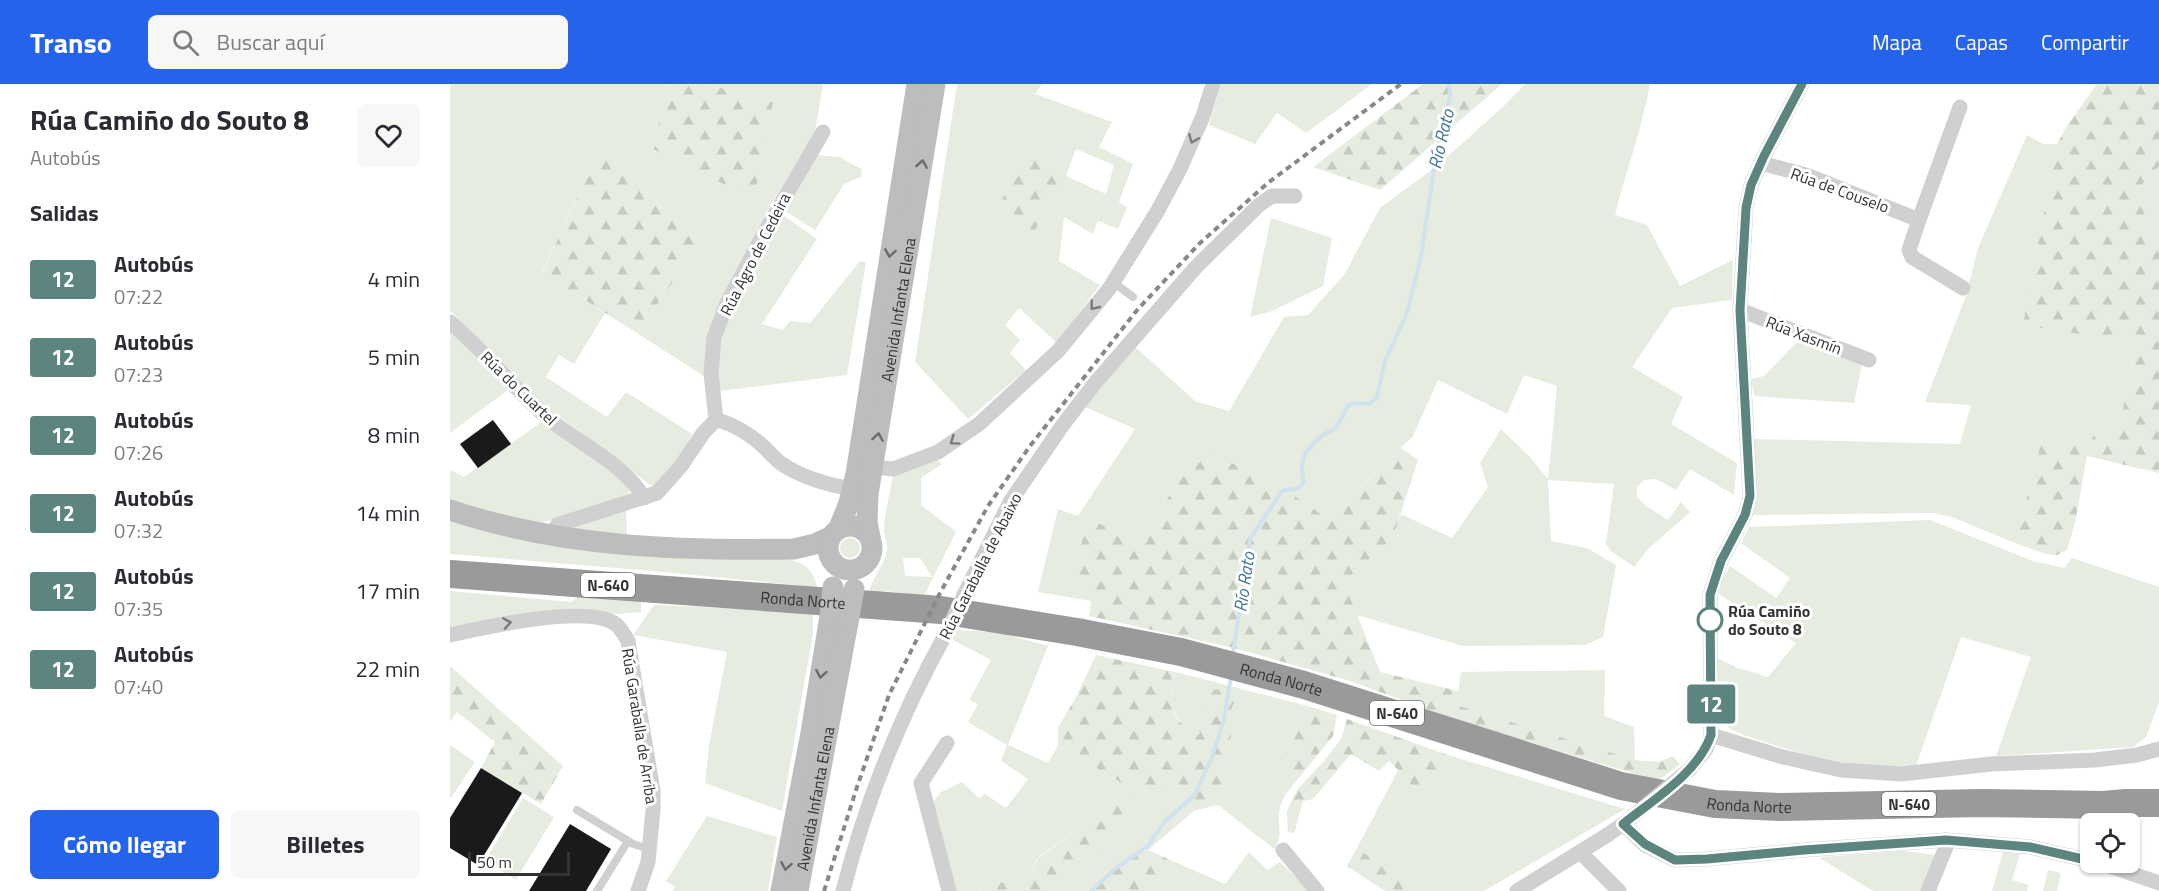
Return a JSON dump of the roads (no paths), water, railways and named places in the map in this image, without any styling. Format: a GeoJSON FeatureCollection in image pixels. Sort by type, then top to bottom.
{"type":"FeatureCollection","features":[{"type":"Feature","properties":{"kind":"highway","name":"Ronda Norte"},"geometry":{"type":"LineString","coordinates":[[450,574],[941,610],[1077,632],[1181,652],[1304,685],[1621,786],[1715,804],[1781,807],[1982,803],[2103,805],[2126,802],[2159,803]]}},
{"type":"Feature","properties":{"kind":"highway","name":"Ronda Norte"},"geometry":{"type":"LineString","coordinates":[[2103,805],[2159,819]]}},
{"type":"Feature","properties":{"kind":"street","name":"Avenida Infanta Elena"},"geometry":{"type":"LineString","coordinates":[[798,891],[843,588],[833,546],[846,515],[853,489],[918,84]]}},
{"type":"Feature","properties":{"kind":"street","name":"Avenida Infanta Elena"},"geometry":{"type":"LineString","coordinates":[[870,537],[867,505],[935,84]]}},
{"type":"Feature","properties":{"kind":"street"},"geometry":{"type":"LineString","coordinates":[[873,467],[893,469],[938,452],[979,424],[1058,351],[1113,282],[1180,170],[1203,117],[1213,84]]}},
{"type":"Feature","properties":{"kind":"street"},"geometry":{"type":"LineString","coordinates":[[1517,891],[1627,821],[1690,769],[1706,749],[1711,735],[1710,595],[1721,561],[1745,515],[1750,496],[1740,310],[1746,208],[1751,185],[1802,84]]}},
{"type":"Feature","properties":{"kind":"street"},"geometry":{"type":"LineString","coordinates":[[1960,107],[1909,250],[1912,257],[1963,288]]}},
{"type":"Feature","properties":{"kind":"street","name":"Rúa Agro de Cedeira"},"geometry":{"type":"LineString","coordinates":[[716,420],[711,374],[714,338],[727,303],[770,222],[823,132]]}},
{"type":"Feature","properties":{"kind":"street","name":"Rúa de Couselo"},"geometry":{"type":"LineString","coordinates":[[1761,163],[1809,176],[1919,220]]}},
{"type":"Feature","properties":{"kind":"street","name":"Rúa Garaballa de Abaixo"},"geometry":{"type":"LineString","coordinates":[[843,891],[856,840],[886,757],[925,670],[948,630],[1010,502],[1062,426],[1095,383],[1196,267],[1272,196],[1295,196]]}},
{"type":"Feature","properties":{"kind":"street","name":"Rúa Xasmín"},"geometry":{"type":"LineString","coordinates":[[1740,310],[1869,360]]}},
{"type":"Feature","properties":{"kind":"street","name":"Rúa do Cuartel"},"geometry":{"type":"LineString","coordinates":[[450,322],[544,415],[624,475],[639,489],[644,498]]}},
{"type":"Feature","properties":{"kind":"street"},"geometry":{"type":"LineString","coordinates":[[552,535],[557,525],[657,493],[670,480],[704,432],[716,420],[738,429],[794,471],[833,486],[853,489]]}},
{"type":"Feature","properties":{"kind":"street"},"geometry":{"type":"LineString","coordinates":[[450,510],[496,524],[552,535],[648,546],[794,549],[833,546],[851,525],[859,527],[870,537],[872,552],[864,566],[851,570],[844,569],[833,546]]}},
{"type":"Feature","properties":{"kind":"street","name":"Avenida Infanta Elena"},"geometry":{"type":"LineString","coordinates":[[843,588],[864,566]]}},
{"type":"Feature","properties":{"kind":"street","name":"Avenida Infanta Elena"},"geometry":{"type":"LineString","coordinates":[[781,891],[813,723],[839,616]]}},
{"type":"Feature","properties":{"kind":"street","name":"Rúa Garaballa de Arriba"},"geometry":{"type":"LineString","coordinates":[[450,635],[543,618],[600,618],[620,627],[628,641],[653,791],[648,862],[638,891]]}},
{"type":"Feature","properties":{"kind":"street"},"geometry":{"type":"LineString","coordinates":[[1711,735],[1783,757],[1841,770],[1901,774],[1991,764],[2137,755],[2159,749]]}},
{"type":"Feature","properties":{"kind":"street"},"geometry":{"type":"LineString","coordinates":[[947,742],[921,783],[949,891]]}},
{"type":"Feature","properties":{"kind":"street"},"geometry":{"type":"LineString","coordinates":[[1627,821],[1645,844],[1675,860],[1946,840],[2030,847],[2080,858]]}},
{"type":"Feature","properties":{"kind":"street"},"geometry":{"type":"LineString","coordinates":[[1928,891],[1946,847],[1946,840]]}},
{"type":"Feature","properties":{"kind":"street"},"geometry":{"type":"LineString","coordinates":[[1283,850],[1317,891]]}},
{"type":"Feature","properties":{"kind":"street"},"geometry":{"type":"LineString","coordinates":[[1580,852],[1619,891]]}},
{"type":"Feature","properties":{"kind":"street"},"geometry":{"type":"LineString","coordinates":[[2130,873],[2159,883]]}},
{"type":"Feature","properties":{"kind":"lane"},"geometry":{"type":"LineString","coordinates":[[1113,282],[1133,297]]}},
{"type":"Feature","properties":{"kind":"lane"},"geometry":{"type":"LineString","coordinates":[[578,810],[636,846],[649,849]]}},
{"type":"Feature","properties":{"kind":"lane"},"geometry":{"type":"LineString","coordinates":[[597,891],[628,841]]}},
{"type":"Feature","properties":{"kind":"waterway","name":"Río Rato"},"geometry":{"type":"LineString","coordinates":[[1233,654],[1250,539],[1282,491],[1298,488],[1304,483],[1302,467],[1307,450],[1323,435],[1335,428],[1346,408],[1353,404],[1369,404],[1377,397],[1385,361],[1407,313],[1421,256],[1437,149],[1450,97],[1449,84]]}},
{"type":"Feature","properties":{"kind":"waterway","name":"Río Rato"},"geometry":{"type":"LineString","coordinates":[[1091,891],[1116,868],[1148,846],[1165,821],[1194,796],[1211,760],[1224,720],[1231,676]]}},
{"type":"Feature","properties":{"kind":"railway"},"geometry":{"type":"LineString","coordinates":[[824,891],[889,695],[940,593],[988,506],[1030,446],[1138,309],[1200,243],[1269,182],[1401,84]]}},
{"type":"Feature","properties":{"kind":"place","name":"Rúa Camiño do Souto 8"},"geometry":{"type":"Point","coordinates":[1710,620]}}]}
